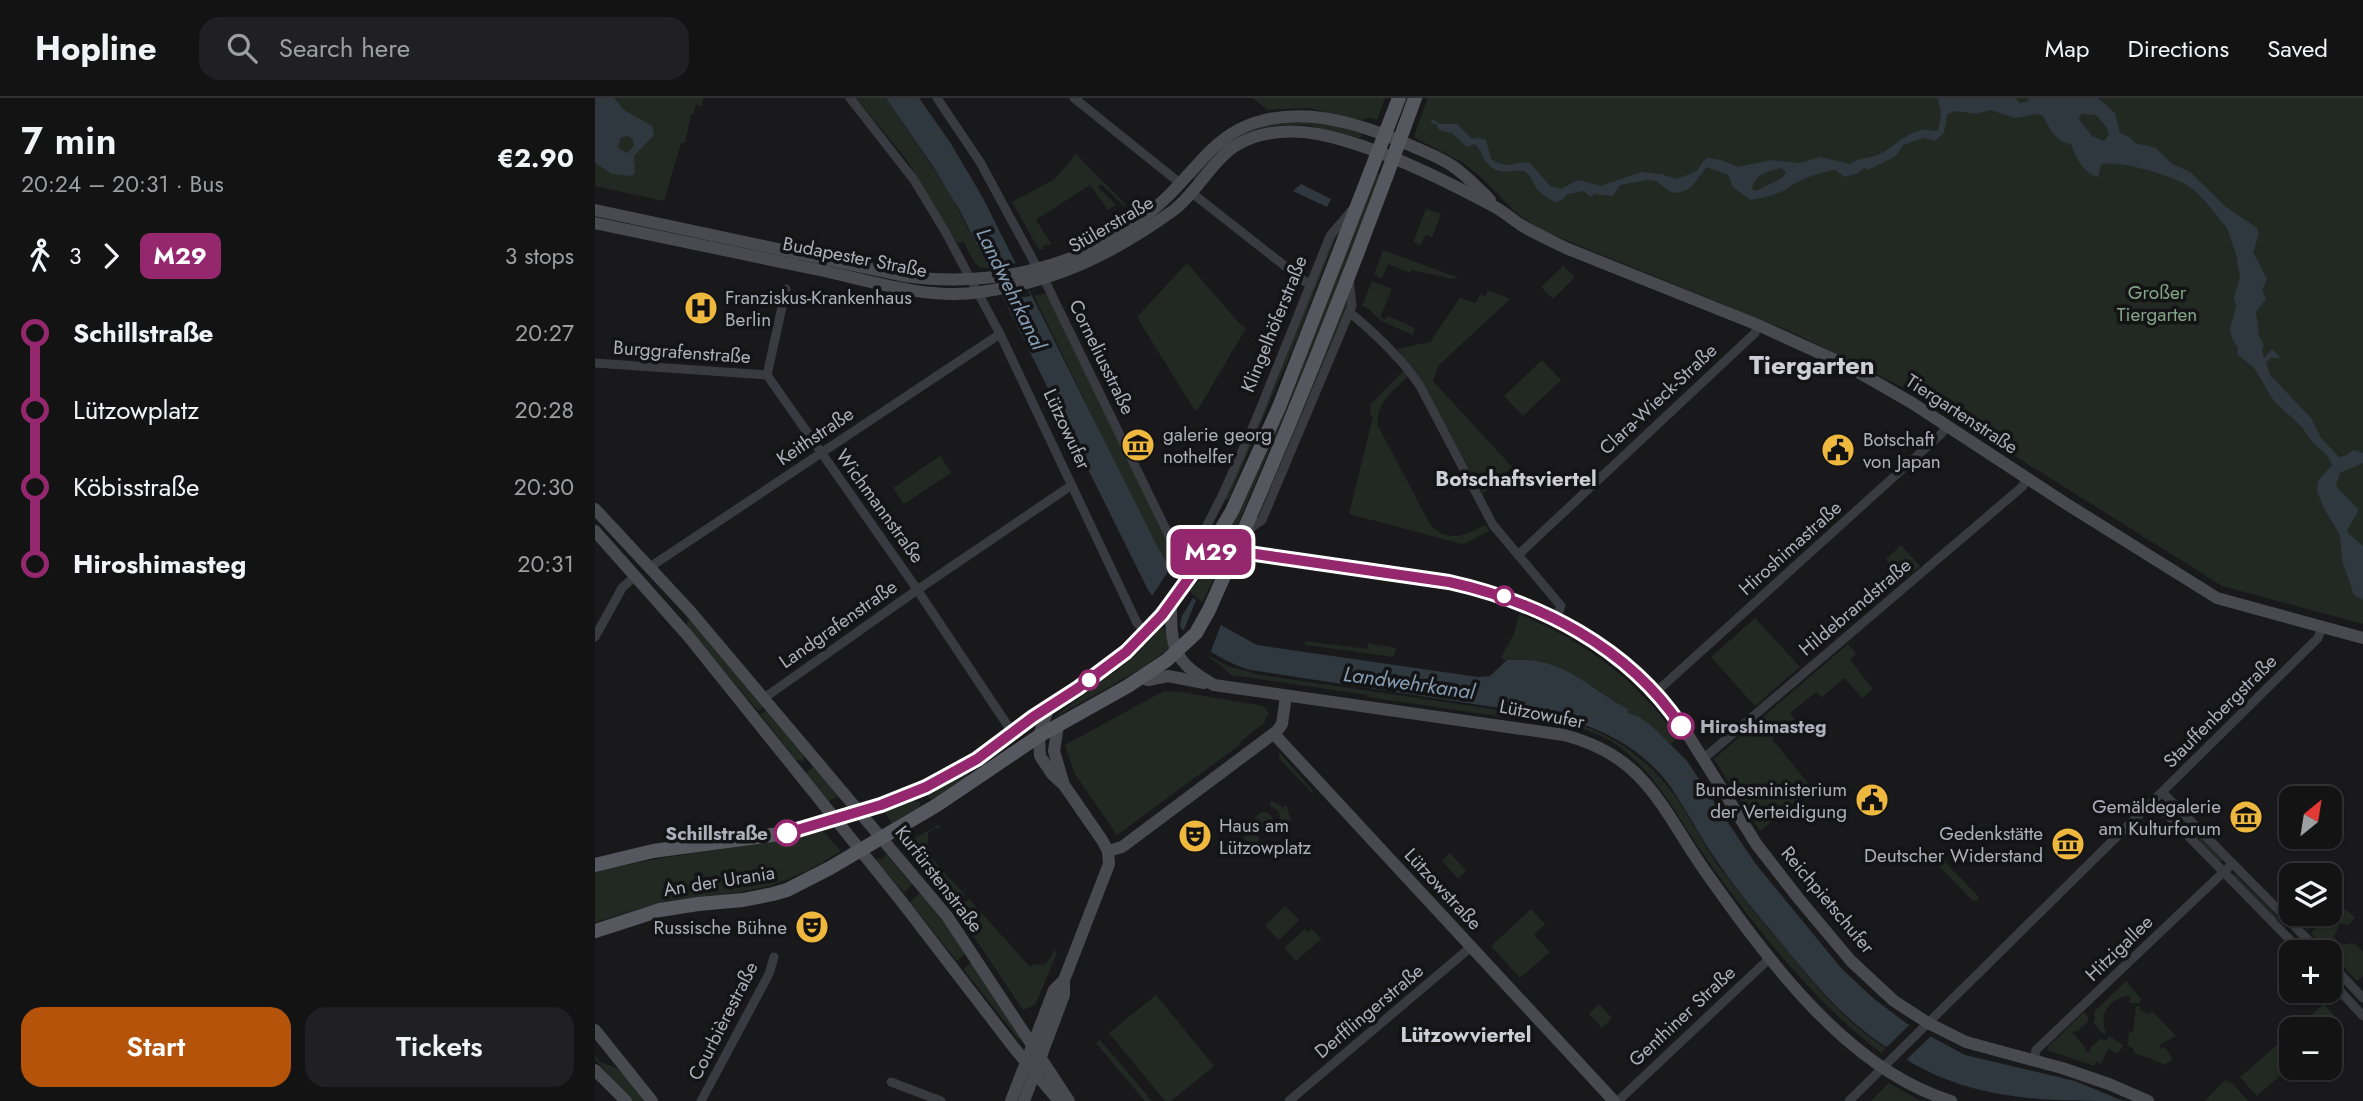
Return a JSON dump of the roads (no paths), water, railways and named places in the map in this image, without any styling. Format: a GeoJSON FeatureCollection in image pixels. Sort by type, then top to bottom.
{"type":"FeatureCollection","features":[{"type":"Feature","properties":{"kind":"main road","name":"Klingelhöferstraße"},"geometry":{"type":"LineString","coordinates":[[1186,584],[1232,511],[1279,407],[1399,98]]}},
{"type":"Feature","properties":{"kind":"main road"},"geometry":{"type":"LineString","coordinates":[[881,838],[1039,736],[1140,678],[1177,652],[1200,628],[1243,533],[1348,276],[1394,160],[1415,98]]}},
{"type":"Feature","properties":{"kind":"main road","name":"Stülerstraße"},"geometry":{"type":"LineString","coordinates":[[1041,274],[1118,235],[1149,214],[1224,138],[1246,126],[1268,119],[1302,115],[1327,118],[1400,141]]}},
{"type":"Feature","properties":{"kind":"main road","name":"Stülerstraße"},"geometry":{"type":"LineString","coordinates":[[996,283],[1079,267],[1129,239],[1175,209],[1229,150],[1238,143],[1259,135],[1292,132],[1317,134],[1378,153]]}},
{"type":"Feature","properties":{"kind":"main road","name":"Tiergartenstraße"},"geometry":{"type":"LineString","coordinates":[[1400,141],[1452,165],[1498,208]]}},
{"type":"Feature","properties":{"kind":"main road","name":"Tiergartenstraße"},"geometry":{"type":"LineString","coordinates":[[1378,153],[1498,208],[1540,236],[1568,249],[1822,352],[1912,403],[2204,592],[2232,603],[2363,638]]}},
{"type":"Feature","properties":{"kind":"main road"},"geometry":{"type":"LineString","coordinates":[[1181,184],[1192,192]]}},
{"type":"Feature","properties":{"kind":"main road","name":"Budapester Straße"},"geometry":{"type":"LineString","coordinates":[[595,210],[897,287],[955,294],[979,293],[996,283]]}},
{"type":"Feature","properties":{"kind":"main road","name":"Budapester Straße"},"geometry":{"type":"LineString","coordinates":[[595,223],[904,276],[996,283]]}},
{"type":"Feature","properties":{"kind":"main road","name":"Kurfürstenstraße"},"geometry":{"type":"LineString","coordinates":[[595,509],[764,698],[922,886],[974,955],[1069,1101]]}},
{"type":"Feature","properties":{"kind":"main road"},"geometry":{"type":"LineString","coordinates":[[595,531],[689,637],[1059,1101]]}},
{"type":"Feature","properties":{"kind":"main road"},"geometry":{"type":"LineString","coordinates":[[1207,553],[1221,549],[1235,550]]}},
{"type":"Feature","properties":{"kind":"main road","name":"Reichpietschufer"},"geometry":{"type":"LineString","coordinates":[[1235,550],[1409,575],[1482,589],[1523,603],[1585,635],[1612,654],[1655,693],[1703,758],[1757,845],[1851,961],[1894,1001],[1925,1026],[1973,1045],[2034,1060],[2109,1084],[2148,1101]]}},
{"type":"Feature","properties":{"kind":"main road"},"geometry":{"type":"LineString","coordinates":[[635,576],[649,567]]}},
{"type":"Feature","properties":{"kind":"main road"},"geometry":{"type":"LineString","coordinates":[[860,812],[911,794],[977,759],[1098,673],[1146,633],[1168,614],[1186,584]]}},
{"type":"Feature","properties":{"kind":"main road"},"geometry":{"type":"LineString","coordinates":[[1168,614],[1177,652]]}},
{"type":"Feature","properties":{"kind":"main road","name":"Lützowufer"},"geometry":{"type":"LineString","coordinates":[[1177,652],[1187,667],[1214,685],[1537,730],[1580,739],[1598,746],[1633,769],[1647,783],[1714,883],[1808,1002],[1852,1043],[1883,1067],[1922,1090],[1951,1101]]}},
{"type":"Feature","properties":{"kind":"main road"},"geometry":{"type":"LineString","coordinates":[[1140,678],[1148,680],[1168,676],[1214,685]]}},
{"type":"Feature","properties":{"kind":"main road"},"geometry":{"type":"LineString","coordinates":[[1108,851],[1122,847],[1274,734],[1282,724],[1286,696]]}},
{"type":"Feature","properties":{"kind":"main road"},"geometry":{"type":"LineString","coordinates":[[1011,1101],[1030,1067],[1040,1057],[1064,995],[1064,980],[1107,870],[1108,851],[1064,785],[1052,774],[1040,756],[1039,736],[1048,709]]}},
{"type":"Feature","properties":{"kind":"main road"},"geometry":{"type":"LineString","coordinates":[[1058,725],[1054,751],[1064,785]]}},
{"type":"Feature","properties":{"kind":"main road","name":"Lützowstraße"},"geometry":{"type":"LineString","coordinates":[[1274,734],[1616,1101]]}},
{"type":"Feature","properties":{"kind":"main road"},"geometry":{"type":"LineString","coordinates":[[797,771],[815,758]]}},
{"type":"Feature","properties":{"kind":"main road","name":"An der Urania"},"geometry":{"type":"LineString","coordinates":[[595,865],[653,851],[787,833],[860,812]]}},
{"type":"Feature","properties":{"kind":"main road","name":"An der Urania"},"geometry":{"type":"LineString","coordinates":[[595,931],[660,910],[743,900],[787,890],[881,838]]}},
{"type":"Feature","properties":{"kind":"main road"},"geometry":{"type":"LineString","coordinates":[[902,902],[922,886]]}},
{"type":"Feature","properties":{"kind":"main road"},"geometry":{"type":"LineString","coordinates":[[954,971],[974,955]]}},
{"type":"Feature","properties":{"kind":"main road"},"geometry":{"type":"LineString","coordinates":[[1024,1101],[1032,1045],[1054,990],[1064,980]]}},
{"type":"Feature","properties":{"kind":"main road"},"geometry":{"type":"LineString","coordinates":[[595,1030],[652,1101]]}},
{"type":"Feature","properties":{"kind":"main road"},"geometry":{"type":"LineString","coordinates":[[595,1070],[626,1101]]}},
{"type":"Feature","properties":{"kind":"street","name":"Lützowufer"},"geometry":{"type":"LineString","coordinates":[[850,98],[914,180],[946,233],[1000,334],[1134,617],[1146,633]]}},
{"type":"Feature","properties":{"kind":"street","name":"Corneliusstraße"},"geometry":{"type":"LineString","coordinates":[[937,98],[980,162],[1041,274],[1175,548],[1190,557]]}},
{"type":"Feature","properties":{"kind":"street"},"geometry":{"type":"LineString","coordinates":[[1073,98],[1181,184]]}},
{"type":"Feature","properties":{"kind":"street"},"geometry":{"type":"LineString","coordinates":[[1192,192],[1311,284]]}},
{"type":"Feature","properties":{"kind":"street","name":"Klingelhöferstraße"},"geometry":{"type":"LineString","coordinates":[[1186,584],[1186,566],[1219,504],[1251,433],[1330,236],[1334,228],[1357,205]]}},
{"type":"Feature","properties":{"kind":"street"},"geometry":{"type":"LineString","coordinates":[[1243,533],[1262,520],[1349,314],[1352,306],[1348,276]]}},
{"type":"Feature","properties":{"kind":"street"},"geometry":{"type":"LineString","coordinates":[[767,375],[786,289]]}},
{"type":"Feature","properties":{"kind":"street"},"geometry":{"type":"LineString","coordinates":[[1349,314],[1382,341],[1409,370],[1424,392],[1493,525],[1561,606],[1556,619]]}},
{"type":"Feature","properties":{"kind":"street","name":"Clara-Wieck-Straße"},"geometry":{"type":"LineString","coordinates":[[1518,555],[1755,333],[1758,325]]}},
{"type":"Feature","properties":{"kind":"street","name":"Keithstraße"},"geometry":{"type":"LineString","coordinates":[[649,567],[1000,334]]}},
{"type":"Feature","properties":{"kind":"street","name":"Burggrafenstraße"},"geometry":{"type":"LineString","coordinates":[[595,363],[767,375]]}},
{"type":"Feature","properties":{"kind":"street","name":"Wichmannstraße"},"geometry":{"type":"LineString","coordinates":[[767,375],[1012,732]]}},
{"type":"Feature","properties":{"kind":"street","name":"Hiroshimastraße"},"geometry":{"type":"LineString","coordinates":[[1655,693],[1947,427]]}},
{"type":"Feature","properties":{"kind":"street","name":"Hildebrandstraße"},"geometry":{"type":"LineString","coordinates":[[1703,758],[2012,495],[2027,479]]}},
{"type":"Feature","properties":{"kind":"street","name":"Landgrafenstraße"},"geometry":{"type":"LineString","coordinates":[[764,698],[1072,485]]}},
{"type":"Feature","properties":{"kind":"street"},"geometry":{"type":"LineString","coordinates":[[595,638],[622,588],[635,576]]}},
{"type":"Feature","properties":{"kind":"street","name":"Stauffenbergstraße"},"geometry":{"type":"LineString","coordinates":[[1849,1101],[2318,638],[2322,627]]}},
{"type":"Feature","properties":{"kind":"street"},"geometry":{"type":"LineString","coordinates":[[2163,793],[2308,940]]}},
{"type":"Feature","properties":{"kind":"street"},"geometry":{"type":"LineString","coordinates":[[2154,801],[2290,940]]}},
{"type":"Feature","properties":{"kind":"street","name":"Hitzigallee"},"geometry":{"type":"LineString","coordinates":[[2034,1060],[2036,1050],[2232,863]]}},
{"type":"Feature","properties":{"kind":"street","name":"Derfflingerstraße"},"geometry":{"type":"LineString","coordinates":[[1289,1101],[1471,947]]}},
{"type":"Feature","properties":{"kind":"street","name":"Courbièrestraße"},"geometry":{"type":"LineString","coordinates":[[701,1101],[769,974],[774,957]]}},
{"type":"Feature","properties":{"kind":"street","name":"Genthiner Straße"},"geometry":{"type":"LineString","coordinates":[[1616,1101],[1770,957]]}},
{"type":"Feature","properties":{"kind":"street"},"geometry":{"type":"LineString","coordinates":[[2342,975],[2362,994],[2350,1002]]}},
{"type":"Feature","properties":{"kind":"street"},"geometry":{"type":"LineString","coordinates":[[2342,993],[2363,1016]]}},
{"type":"Feature","properties":{"kind":"street"},"geometry":{"type":"LineString","coordinates":[[891,1082],[941,1101]]}},
{"type":"Feature","properties":{"kind":"water"},"geometry":{"type":"Polygon","coordinates":[[[595,98],[614,98],[624,110],[652,126],[654,135],[634,156],[635,172],[632,176],[612,174],[595,163],[595,98]],[[627,136],[621,138],[618,148],[627,153],[634,146],[633,139],[627,136]]]}},
{"type":"Feature","properties":{"kind":"water","name":"Landwehrkanal"},"geometry":{"type":"Polygon","coordinates":[[[886,98],[919,98],[950,142],[983,198],[1155,542],[1170,568],[1221,625],[1257,645],[1478,677],[1490,676],[1507,660],[1526,660],[1557,667],[1578,677],[1655,729],[1687,761],[1755,863],[1841,968],[1873,998],[1906,1023],[1965,1055],[2075,1081],[2123,1101],[2039,1099],[1985,1091],[1933,1074],[1907,1060],[1908,1057],[1890,1045],[1886,1047],[1869,1035],[1827,997],[1748,903],[1659,773],[1634,751],[1606,734],[1559,717],[1250,670],[1219,657],[1193,638],[1169,616],[1148,590],[960,211],[886,98]]]}},
{"type":"Feature","properties":{"kind":"water"},"geometry":{"type":"Polygon","coordinates":[[[1938,98],[2016,98],[2019,103],[2027,102],[2029,98],[2098,98],[2115,113],[2120,133],[2135,143],[2156,148],[2171,163],[2190,172],[2226,207],[2257,228],[2259,234],[2253,252],[2267,279],[2262,290],[2266,299],[2256,312],[2259,336],[2264,345],[2264,358],[2272,349],[2281,358],[2271,358],[2266,362],[2270,375],[2311,418],[2321,438],[2339,457],[2354,450],[2363,453],[2363,463],[2340,473],[2336,486],[2359,510],[2347,530],[2363,546],[2363,600],[2354,595],[2342,560],[2340,535],[2317,492],[2318,481],[2332,465],[2327,455],[2313,443],[2302,427],[2274,401],[2254,368],[2237,354],[2238,348],[2230,329],[2236,306],[2234,297],[2240,278],[2236,254],[2227,228],[2200,196],[2183,183],[2119,164],[2101,165],[2098,177],[2093,175],[2081,164],[2071,144],[2057,137],[2039,114],[2015,118],[1990,110],[1977,114],[1954,111],[1947,115],[1944,133],[1935,141],[1923,138],[1903,145],[1896,156],[1868,170],[1864,168],[1845,177],[1835,170],[1827,171],[1805,178],[1768,196],[1750,200],[1733,187],[1728,175],[1707,167],[1690,188],[1680,192],[1672,193],[1656,181],[1648,180],[1620,185],[1613,196],[1595,194],[1590,197],[1584,191],[1568,194],[1561,201],[1555,202],[1539,191],[1526,172],[1506,172],[1492,168],[1475,144],[1467,147],[1452,133],[1439,130],[1436,124],[1431,123],[1432,119],[1440,124],[1457,124],[1472,139],[1486,140],[1491,159],[1507,165],[1530,163],[1550,186],[1561,189],[1578,180],[1601,186],[1641,172],[1677,179],[1697,171],[1708,158],[1738,167],[1771,160],[1799,163],[1820,157],[1850,164],[1884,152],[1914,132],[1938,131],[1941,115],[1938,98]],[[2082,114],[2078,118],[2092,136],[2104,141],[2109,135],[2107,128],[2096,115],[2082,114]],[[1782,168],[1759,176],[1752,189],[1756,191],[1782,178],[1786,173],[1782,168]]]}},
{"type":"Feature","properties":{"kind":"water"},"geometry":{"type":"Polygon","coordinates":[[[1301,184],[1331,199],[1327,207],[1293,191],[1301,184]]]}},
{"type":"Feature","properties":{"kind":"place","name":"Franziskus-Krankenhaus Berlin"},"geometry":{"type":"Point","coordinates":[701,308]}},
{"type":"Feature","properties":{"kind":"place","name":"galerie georg nothelfer"},"geometry":{"type":"Point","coordinates":[1138,445]}},
{"type":"Feature","properties":{"kind":"place","name":"Botschaft von Japan"},"geometry":{"type":"Point","coordinates":[1838,450]}},
{"type":"Feature","properties":{"kind":"place","name":"Hiroshimasteg"},"geometry":{"type":"Point","coordinates":[1681,726]}},
{"type":"Feature","properties":{"kind":"place","name":"Bundesministerium der Verteidigung"},"geometry":{"type":"Point","coordinates":[1872,800]}},
{"type":"Feature","properties":{"kind":"place","name":"Gemäldegalerie am Kulturforum"},"geometry":{"type":"Point","coordinates":[2246,817]}},
{"type":"Feature","properties":{"kind":"place","name":"Schillstraße"},"geometry":{"type":"Point","coordinates":[787,833]}},
{"type":"Feature","properties":{"kind":"place","name":"Haus am Lützowplatz"},"geometry":{"type":"Point","coordinates":[1195,836]}},
{"type":"Feature","properties":{"kind":"place","name":"Gedenkstätte Deutscher Widerstand"},"geometry":{"type":"Point","coordinates":[2068,844]}},
{"type":"Feature","properties":{"kind":"place","name":"Russische Bühne"},"geometry":{"type":"Point","coordinates":[812,927]}},
{"type":"Feature","properties":{"kind":"district","name":"Tiergarten"},"geometry":{"type":"Point","coordinates":[1812,365]}},
{"type":"Feature","properties":{"kind":"district","name":"Botschaftsviertel"},"geometry":{"type":"Point","coordinates":[1516,479]}},
{"type":"Feature","properties":{"kind":"district","name":"Lützowviertel"},"geometry":{"type":"Point","coordinates":[1466,1035]}},
{"type":"Feature","properties":{"kind":"park label","name":"Großer Tiergarten"},"geometry":{"type":"Point","coordinates":[2157,303]}}]}
